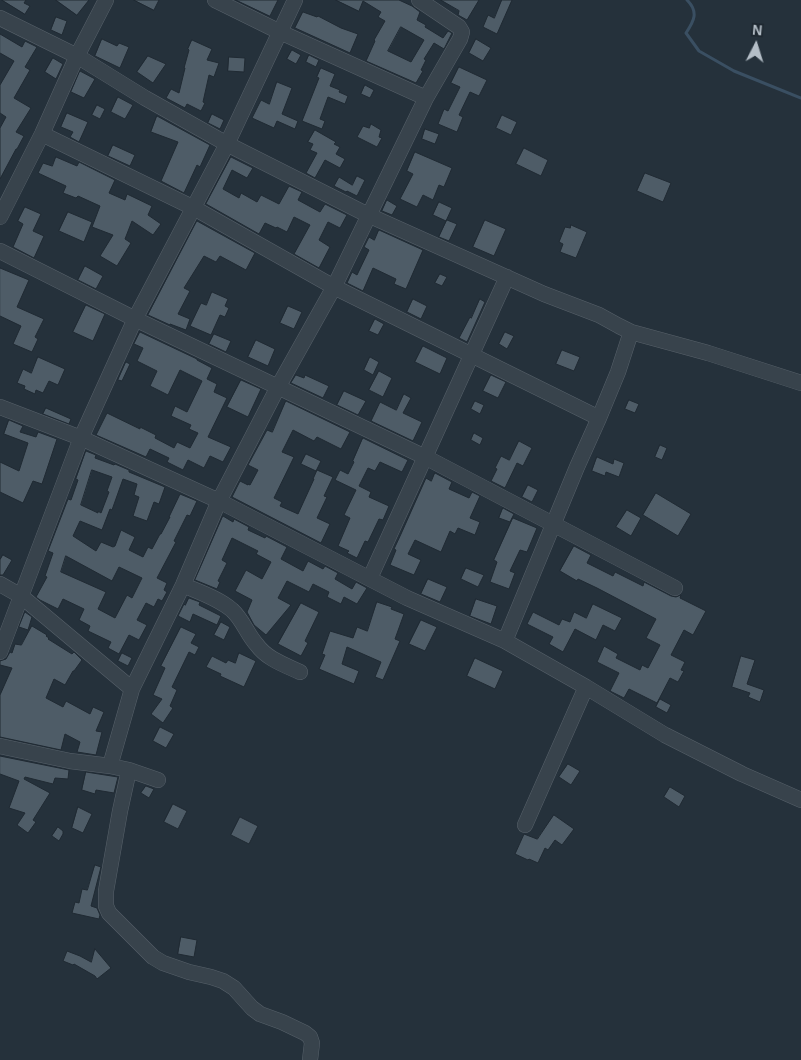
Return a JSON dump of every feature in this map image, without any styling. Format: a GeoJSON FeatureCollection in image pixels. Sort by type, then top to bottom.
{"type":"FeatureCollection","features":[{"type":"Feature","properties":{"kind":"street"},"geometry":{"type":"LineString","coordinates":[[0,216],[42,134],[77,56],[106,0]]}},
{"type":"Feature","properties":{"kind":"street"},"geometry":{"type":"LineString","coordinates":[[215,0],[280,32],[426,98]]}},
{"type":"Feature","properties":{"kind":"street"},"geometry":{"type":"LineString","coordinates":[[0,652],[81,438],[135,319],[227,144],[295,0]]}},
{"type":"Feature","properties":{"kind":"street"},"geometry":{"type":"LineString","coordinates":[[110,766],[132,689],[183,585],[219,501],[278,387],[334,287],[426,98],[460,39],[462,32],[456,24],[419,0]]}},
{"type":"Feature","properties":{"kind":"street"},"geometry":{"type":"LineString","coordinates":[[0,18],[77,56],[145,98],[227,144],[368,216],[632,332],[708,353],[801,383]]}},
{"type":"Feature","properties":{"kind":"street"},"geometry":{"type":"LineString","coordinates":[[42,134],[194,208],[334,287],[599,418]]}},
{"type":"Feature","properties":{"kind":"street"},"geometry":{"type":"LineString","coordinates":[[0,251],[135,319],[425,457],[675,588]]}},
{"type":"Feature","properties":{"kind":"street"},"geometry":{"type":"LineString","coordinates":[[370,578],[507,277]]}},
{"type":"Feature","properties":{"kind":"street"},"geometry":{"type":"LineString","coordinates":[[505,641],[618,372],[632,332]]}},
{"type":"Feature","properties":{"kind":"street"},"geometry":{"type":"LineString","coordinates":[[0,407],[81,438],[219,501],[407,598],[505,641],[665,735],[742,774],[801,800]]}},
{"type":"Feature","properties":{"kind":"street"},"geometry":{"type":"LineString","coordinates":[[0,584],[21,596],[132,689]]}},
{"type":"Feature","properties":{"kind":"street"},"geometry":{"type":"LineString","coordinates":[[183,585],[230,608],[246,626],[257,646],[262,651],[300,672]]}},
{"type":"Feature","properties":{"kind":"street"},"geometry":{"type":"LineString","coordinates":[[525,824],[586,687]]}},
{"type":"Feature","properties":{"kind":"street"},"geometry":{"type":"LineString","coordinates":[[0,746],[70,761],[129,770],[158,780]]}},
{"type":"Feature","properties":{"kind":"street"},"geometry":{"type":"LineString","coordinates":[[129,770],[106,891],[106,906],[109,913],[153,957],[163,963],[223,981],[234,988],[260,1014],[306,1033],[310,1037],[312,1044],[310,1060]]}},
{"type":"Feature","properties":{"kind":"building"},"geometry":{"type":"Polygon","coordinates":[[[2,0],[26,0],[24,3],[30,6],[25,14],[2,0]]]}},
{"type":"Feature","properties":{"kind":"building"},"geometry":{"type":"Polygon","coordinates":[[[56,0],[89,0],[77,15],[56,0]]]}},
{"type":"Feature","properties":{"kind":"building"},"geometry":{"type":"Polygon","coordinates":[[[134,0],[159,0],[154,10],[134,0]]]}},
{"type":"Feature","properties":{"kind":"building"},"geometry":{"type":"Polygon","coordinates":[[[236,0],[278,0],[270,16],[236,0]]]}},
{"type":"Feature","properties":{"kind":"building"},"geometry":{"type":"Polygon","coordinates":[[[336,0],[399,0],[420,12],[417,20],[426,25],[425,27],[443,38],[448,31],[452,33],[444,49],[434,43],[424,59],[426,60],[421,70],[423,71],[416,83],[366,61],[374,40],[385,21],[378,17],[381,12],[363,1],[359,11],[336,0]],[[401,27],[388,51],[411,62],[424,40],[401,27]]]}},
{"type":"Feature","properties":{"kind":"building"},"geometry":{"type":"Polygon","coordinates":[[[441,0],[479,0],[467,20],[458,15],[459,11],[441,0]]]}},
{"type":"Feature","properties":{"kind":"building"},"geometry":{"type":"Polygon","coordinates":[[[502,0],[512,0],[497,34],[483,27],[488,15],[494,18],[502,0]]]}},
{"type":"Feature","properties":{"kind":"building"},"geometry":{"type":"Polygon","coordinates":[[[303,12],[318,16],[341,28],[358,34],[350,53],[295,28],[303,12]]]}},
{"type":"Feature","properties":{"kind":"building"},"geometry":{"type":"Polygon","coordinates":[[[56,17],[67,21],[62,35],[51,30],[56,17]]]}},
{"type":"Feature","properties":{"kind":"building"},"geometry":{"type":"Polygon","coordinates":[[[0,34],[22,47],[25,41],[37,47],[25,67],[30,70],[14,98],[31,108],[16,132],[24,136],[0,179],[0,128],[6,117],[0,113],[0,85],[14,61],[0,53],[0,34]]]}},
{"type":"Feature","properties":{"kind":"building"},"geometry":{"type":"Polygon","coordinates":[[[102,39],[117,46],[119,43],[129,47],[120,68],[95,56],[102,39]]]}},
{"type":"Feature","properties":{"kind":"building"},"geometry":{"type":"Polygon","coordinates":[[[476,39],[491,48],[483,61],[469,53],[476,39]]]}},
{"type":"Feature","properties":{"kind":"building"},"geometry":{"type":"Polygon","coordinates":[[[192,40],[212,49],[207,60],[219,63],[214,77],[209,75],[203,102],[205,103],[201,111],[187,104],[185,108],[166,98],[171,89],[179,93],[188,49],[192,40]]]}},
{"type":"Feature","properties":{"kind":"building"},"geometry":{"type":"Polygon","coordinates":[[[292,50],[301,55],[296,64],[287,59],[292,50]]]}},
{"type":"Feature","properties":{"kind":"building"},"geometry":{"type":"Polygon","coordinates":[[[309,55],[319,60],[316,67],[306,62],[309,55]]]}},
{"type":"Feature","properties":{"kind":"building"},"geometry":{"type":"Polygon","coordinates":[[[148,56],[166,64],[153,83],[137,72],[148,56]]]}},
{"type":"Feature","properties":{"kind":"building"},"geometry":{"type":"Polygon","coordinates":[[[229,57],[245,58],[244,72],[228,71],[229,57]]]}},
{"type":"Feature","properties":{"kind":"building"},"geometry":{"type":"Polygon","coordinates":[[[53,58],[63,64],[56,79],[45,72],[53,58]]]}},
{"type":"Feature","properties":{"kind":"building"},"geometry":{"type":"Polygon","coordinates":[[[459,67],[487,80],[479,96],[470,92],[459,115],[463,117],[457,132],[438,124],[444,109],[448,111],[460,87],[451,83],[459,67]]]}},
{"type":"Feature","properties":{"kind":"building"},"geometry":{"type":"Polygon","coordinates":[[[321,68],[335,74],[330,86],[348,96],[345,104],[328,97],[320,119],[325,121],[322,129],[302,121],[321,68]]]}},
{"type":"Feature","properties":{"kind":"building"},"geometry":{"type":"Polygon","coordinates":[[[80,71],[95,79],[84,98],[71,92],[80,71]]]}},
{"type":"Feature","properties":{"kind":"building"},"geometry":{"type":"Polygon","coordinates":[[[277,82],[292,88],[282,114],[298,121],[295,129],[277,121],[274,128],[252,118],[261,100],[269,104],[277,82]]]}},
{"type":"Feature","properties":{"kind":"building"},"geometry":{"type":"Polygon","coordinates":[[[365,85],[374,90],[370,98],[361,94],[365,85]]]}},
{"type":"Feature","properties":{"kind":"building"},"geometry":{"type":"Polygon","coordinates":[[[118,97],[133,105],[125,119],[111,112],[118,97]]]}},
{"type":"Feature","properties":{"kind":"building"},"geometry":{"type":"Polygon","coordinates":[[[97,105],[105,109],[100,119],[92,115],[97,105]]]}},
{"type":"Feature","properties":{"kind":"building"},"geometry":{"type":"Polygon","coordinates":[[[67,113],[88,122],[79,142],[70,137],[73,132],[61,127],[67,113]]]}},
{"type":"Feature","properties":{"kind":"building"},"geometry":{"type":"Polygon","coordinates":[[[212,114],[224,120],[220,129],[208,123],[212,114]]]}},
{"type":"Feature","properties":{"kind":"building"},"geometry":{"type":"Polygon","coordinates":[[[502,115],[517,122],[511,135],[496,128],[502,115]]]}},
{"type":"Feature","properties":{"kind":"building"},"geometry":{"type":"Polygon","coordinates":[[[157,116],[210,145],[200,167],[197,165],[184,193],[161,181],[178,142],[151,132],[157,116]]]}},
{"type":"Feature","properties":{"kind":"building"},"geometry":{"type":"Polygon","coordinates":[[[371,124],[381,130],[379,137],[382,138],[377,147],[357,137],[363,126],[369,128],[371,124]]]}},
{"type":"Feature","properties":{"kind":"building"},"geometry":{"type":"Polygon","coordinates":[[[425,129],[439,134],[435,144],[422,139],[425,129]]]}},
{"type":"Feature","properties":{"kind":"building"},"geometry":{"type":"Polygon","coordinates":[[[315,130],[336,142],[334,144],[340,147],[336,154],[345,159],[340,168],[325,160],[315,178],[306,173],[317,153],[310,150],[313,144],[308,142],[315,130]]]}},
{"type":"Feature","properties":{"kind":"building"},"geometry":{"type":"Polygon","coordinates":[[[113,145],[135,155],[130,166],[108,156],[113,145]]]}},
{"type":"Feature","properties":{"kind":"building"},"geometry":{"type":"Polygon","coordinates":[[[524,148],[548,160],[541,176],[516,164],[524,148]]]}},
{"type":"Feature","properties":{"kind":"building"},"geometry":{"type":"Polygon","coordinates":[[[415,152],[452,168],[444,187],[439,185],[433,200],[423,195],[417,207],[400,199],[413,174],[407,171],[415,152]]]}},
{"type":"Feature","properties":{"kind":"building"},"geometry":{"type":"Polygon","coordinates":[[[56,157],[77,166],[79,162],[115,180],[109,193],[125,200],[127,194],[152,206],[148,215],[161,224],[153,235],[132,221],[125,239],[131,243],[117,266],[100,256],[113,235],[92,227],[100,206],[78,196],[76,198],[63,193],[66,186],[38,173],[43,163],[52,166],[56,157]]]}},
{"type":"Feature","properties":{"kind":"building"},"geometry":{"type":"Polygon","coordinates":[[[231,157],[253,168],[247,178],[232,170],[223,189],[239,198],[241,193],[257,202],[261,195],[279,204],[289,186],[302,192],[298,200],[320,212],[325,204],[347,215],[340,228],[328,222],[319,240],[330,247],[319,268],[294,254],[310,225],[294,217],[287,232],[265,223],[259,234],[206,204],[231,157]]]}},
{"type":"Feature","properties":{"kind":"building"},"geometry":{"type":"Polygon","coordinates":[[[645,173],[671,183],[663,202],[637,191],[645,173]]]}},
{"type":"Feature","properties":{"kind":"building"},"geometry":{"type":"Polygon","coordinates":[[[357,176],[365,180],[357,196],[334,186],[339,177],[352,185],[357,176]]]}},
{"type":"Feature","properties":{"kind":"building"},"geometry":{"type":"Polygon","coordinates":[[[387,200],[397,206],[392,215],[382,211],[387,200]]]}},
{"type":"Feature","properties":{"kind":"building"},"geometry":{"type":"Polygon","coordinates":[[[439,202],[452,208],[446,221],[433,215],[439,202]]]}},
{"type":"Feature","properties":{"kind":"building"},"geometry":{"type":"Polygon","coordinates":[[[25,207],[41,214],[33,231],[44,236],[34,258],[13,247],[23,224],[18,221],[25,207]]]}},
{"type":"Feature","properties":{"kind":"building"},"geometry":{"type":"Polygon","coordinates":[[[68,212],[92,222],[84,242],[59,231],[68,212]]]}},
{"type":"Feature","properties":{"kind":"building"},"geometry":{"type":"Polygon","coordinates":[[[447,220],[457,224],[449,241],[439,237],[447,220]]]}},
{"type":"Feature","properties":{"kind":"building"},"geometry":{"type":"Polygon","coordinates":[[[485,220],[506,229],[494,256],[473,247],[485,220]]]}},
{"type":"Feature","properties":{"kind":"building"},"geometry":{"type":"Polygon","coordinates":[[[197,221],[255,253],[246,270],[220,256],[216,262],[204,256],[184,288],[190,291],[178,314],[190,319],[186,330],[148,315],[197,221]]]}},
{"type":"Feature","properties":{"kind":"building"},"geometry":{"type":"Polygon","coordinates":[[[571,225],[587,232],[576,258],[560,252],[563,244],[559,242],[565,227],[570,228],[571,225]]]}},
{"type":"Feature","properties":{"kind":"building"},"geometry":{"type":"Polygon","coordinates":[[[379,230],[423,250],[406,289],[394,284],[396,279],[373,268],[363,291],[347,283],[352,272],[357,275],[369,250],[364,247],[369,237],[374,240],[379,230]]]}},
{"type":"Feature","properties":{"kind":"building"},"geometry":{"type":"Polygon","coordinates":[[[85,266],[103,276],[96,289],[78,280],[85,266]]]}},
{"type":"Feature","properties":{"kind":"building"},"geometry":{"type":"Polygon","coordinates":[[[0,268],[29,280],[17,307],[44,319],[35,337],[38,339],[32,352],[13,344],[21,326],[0,316],[0,268]]]}},
{"type":"Feature","properties":{"kind":"building"},"geometry":{"type":"Polygon","coordinates":[[[440,274],[447,277],[442,286],[435,283],[440,274]]]}},
{"type":"Feature","properties":{"kind":"building"},"geometry":{"type":"Polygon","coordinates":[[[212,292],[228,299],[225,306],[229,308],[225,317],[220,315],[211,335],[190,326],[201,303],[206,305],[212,292]]]}},
{"type":"Feature","properties":{"kind":"building"},"geometry":{"type":"Polygon","coordinates":[[[413,299],[427,306],[421,319],[407,312],[413,299]]]}},
{"type":"Feature","properties":{"kind":"building"},"geometry":{"type":"Polygon","coordinates":[[[480,299],[485,302],[467,342],[459,338],[480,299]]]}},
{"type":"Feature","properties":{"kind":"building"},"geometry":{"type":"Polygon","coordinates":[[[86,305],[105,314],[93,341],[73,332],[86,305]]]}},
{"type":"Feature","properties":{"kind":"building"},"geometry":{"type":"Polygon","coordinates":[[[288,306],[302,312],[294,329],[280,323],[288,306]]]}},
{"type":"Feature","properties":{"kind":"building"},"geometry":{"type":"Polygon","coordinates":[[[375,319],[384,324],[378,335],[369,331],[375,319]]]}},
{"type":"Feature","properties":{"kind":"building"},"geometry":{"type":"Polygon","coordinates":[[[140,332],[212,368],[207,379],[217,384],[214,392],[227,398],[208,437],[231,447],[223,462],[210,456],[204,468],[188,460],[183,470],[167,462],[169,458],[150,449],[146,457],[96,435],[107,413],[156,435],[155,438],[174,448],[177,442],[190,448],[198,433],[189,429],[191,425],[171,416],[175,406],[187,412],[202,381],[180,370],[168,395],[150,386],[157,371],[137,361],[143,348],[134,344],[140,332]]]}},
{"type":"Feature","properties":{"kind":"building"},"geometry":{"type":"Polygon","coordinates":[[[505,332],[514,336],[507,349],[499,344],[505,332]]]}},
{"type":"Feature","properties":{"kind":"building"},"geometry":{"type":"Polygon","coordinates":[[[214,334],[231,341],[226,352],[209,344],[214,334]]]}},
{"type":"Feature","properties":{"kind":"building"},"geometry":{"type":"Polygon","coordinates":[[[256,340],[275,349],[268,366],[248,357],[256,340]]]}},
{"type":"Feature","properties":{"kind":"building"},"geometry":{"type":"Polygon","coordinates":[[[423,346],[447,358],[440,374],[415,362],[423,346]]]}},
{"type":"Feature","properties":{"kind":"building"},"geometry":{"type":"Polygon","coordinates":[[[562,350],[580,357],[574,371],[556,364],[562,350]]]}},
{"type":"Feature","properties":{"kind":"building"},"geometry":{"type":"Polygon","coordinates":[[[38,357],[65,369],[58,385],[49,381],[43,393],[36,390],[35,394],[24,389],[25,386],[17,383],[23,369],[31,373],[38,357]]]}},
{"type":"Feature","properties":{"kind":"building"},"geometry":{"type":"Polygon","coordinates":[[[370,357],[379,362],[373,375],[364,370],[370,357]]]}},
{"type":"Feature","properties":{"kind":"building"},"geometry":{"type":"Polygon","coordinates":[[[126,362],[130,364],[122,381],[118,380],[126,362]]]}},
{"type":"Feature","properties":{"kind":"building"},"geometry":{"type":"Polygon","coordinates":[[[379,371],[392,378],[383,397],[369,390],[379,371]]]}},
{"type":"Feature","properties":{"kind":"building"},"geometry":{"type":"Polygon","coordinates":[[[296,375],[304,378],[305,375],[329,386],[323,398],[291,383],[296,375]]]}},
{"type":"Feature","properties":{"kind":"building"},"geometry":{"type":"Polygon","coordinates":[[[491,375],[506,382],[498,398],[483,391],[491,375]]]}},
{"type":"Feature","properties":{"kind":"building"},"geometry":{"type":"Polygon","coordinates":[[[241,380],[261,389],[248,417],[227,407],[241,380]]]}},
{"type":"Feature","properties":{"kind":"building"},"geometry":{"type":"Polygon","coordinates":[[[344,391],[366,401],[358,415],[337,405],[344,391]]]}},
{"type":"Feature","properties":{"kind":"building"},"geometry":{"type":"Polygon","coordinates":[[[404,394],[411,398],[403,413],[422,422],[413,441],[371,421],[380,402],[396,410],[404,394]]]}},
{"type":"Feature","properties":{"kind":"building"},"geometry":{"type":"Polygon","coordinates":[[[629,400],[639,404],[635,413],[625,409],[629,400]]]}},
{"type":"Feature","properties":{"kind":"building"},"geometry":{"type":"Polygon","coordinates":[[[286,401],[350,432],[341,449],[317,437],[314,441],[293,430],[282,452],[294,457],[274,498],[282,502],[280,506],[298,514],[317,470],[333,477],[324,496],[327,497],[317,518],[330,524],[321,543],[232,497],[240,481],[250,485],[258,470],[248,465],[267,430],[272,432],[286,401]]]}},
{"type":"Feature","properties":{"kind":"building"},"geometry":{"type":"Polygon","coordinates":[[[475,401],[484,405],[480,414],[471,409],[475,401]]]}},
{"type":"Feature","properties":{"kind":"building"},"geometry":{"type":"Polygon","coordinates":[[[46,408],[71,419],[69,424],[43,414],[46,408]]]}},
{"type":"Feature","properties":{"kind":"building"},"geometry":{"type":"Polygon","coordinates":[[[9,420],[23,426],[20,432],[36,437],[38,432],[57,439],[42,484],[33,481],[23,503],[0,492],[0,462],[19,471],[28,443],[4,434],[9,420]]]}},
{"type":"Feature","properties":{"kind":"building"},"geometry":{"type":"Polygon","coordinates":[[[474,433],[483,438],[480,445],[471,440],[474,433]]]}},
{"type":"Feature","properties":{"kind":"building"},"geometry":{"type":"Polygon","coordinates":[[[363,438],[408,460],[402,472],[380,462],[375,471],[368,468],[359,486],[371,492],[369,497],[389,506],[383,520],[379,519],[368,542],[365,541],[357,558],[347,553],[349,551],[338,546],[350,518],[344,515],[356,490],[335,480],[340,470],[348,474],[363,438]]]}},
{"type":"Feature","properties":{"kind":"building"},"geometry":{"type":"Polygon","coordinates":[[[519,441],[532,448],[523,466],[517,463],[505,488],[491,481],[501,456],[509,460],[519,441]]]}},
{"type":"Feature","properties":{"kind":"building"},"geometry":{"type":"Polygon","coordinates":[[[660,445],[667,448],[662,460],[655,457],[660,445]]]}},
{"type":"Feature","properties":{"kind":"building"},"geometry":{"type":"Polygon","coordinates":[[[86,451],[96,455],[95,458],[115,464],[165,487],[159,504],[154,502],[147,521],[133,516],[139,497],[134,495],[137,484],[123,479],[112,510],[110,509],[102,530],[80,521],[73,536],[96,551],[101,542],[113,547],[115,546],[121,530],[135,537],[129,550],[143,557],[148,547],[152,549],[161,534],[180,494],[197,501],[190,516],[187,515],[174,541],[176,542],[157,578],[167,583],[164,590],[167,592],[162,601],[158,599],[154,607],[146,603],[137,620],[147,625],[139,640],[129,635],[119,654],[108,648],[111,642],[88,631],[90,626],[79,620],[84,609],[63,599],[58,609],[36,597],[47,577],[45,576],[53,553],[48,551],[68,499],[71,500],[78,480],[76,479],[86,451]],[[92,470],[81,505],[101,513],[109,492],[107,491],[112,477],[92,470]],[[66,556],[61,572],[106,592],[98,609],[115,618],[127,595],[132,598],[142,578],[119,567],[112,581],[66,556]]]}},
{"type":"Feature","properties":{"kind":"building"},"geometry":{"type":"Polygon","coordinates":[[[306,454],[321,461],[316,471],[301,464],[306,454]]]}},
{"type":"Feature","properties":{"kind":"building"},"geometry":{"type":"Polygon","coordinates":[[[597,457],[613,464],[614,459],[624,463],[619,477],[606,472],[605,476],[592,471],[597,457]]]}},
{"type":"Feature","properties":{"kind":"building"},"geometry":{"type":"Polygon","coordinates":[[[435,473],[452,482],[449,489],[469,498],[472,492],[480,496],[470,518],[480,522],[475,535],[458,528],[455,534],[450,531],[441,552],[415,540],[408,554],[421,560],[414,575],[390,565],[396,550],[394,549],[426,478],[431,481],[435,473]]]}},
{"type":"Feature","properties":{"kind":"building"},"geometry":{"type":"Polygon","coordinates":[[[528,485],[538,490],[532,502],[522,497],[528,485]]]}},
{"type":"Feature","properties":{"kind":"building"},"geometry":{"type":"Polygon","coordinates":[[[656,493],[691,514],[678,536],[643,515],[656,493]]]}},
{"type":"Feature","properties":{"kind":"building"},"geometry":{"type":"Polygon","coordinates":[[[503,508],[514,514],[510,522],[499,518],[503,508]]]}},
{"type":"Feature","properties":{"kind":"building"},"geometry":{"type":"Polygon","coordinates":[[[627,510],[641,518],[631,536],[616,527],[627,510]]]}},
{"type":"Feature","properties":{"kind":"building"},"geometry":{"type":"Polygon","coordinates":[[[223,516],[233,522],[234,519],[249,527],[248,530],[265,538],[266,536],[287,547],[281,559],[303,571],[308,561],[323,569],[325,566],[338,573],[335,579],[352,589],[356,582],[367,588],[357,604],[344,597],[341,604],[327,597],[329,592],[313,584],[309,592],[287,581],[278,598],[291,605],[266,635],[254,625],[247,612],[252,600],[235,591],[246,570],[262,579],[271,562],[256,554],[258,551],[232,538],[222,560],[227,563],[218,581],[220,582],[217,589],[195,580],[223,516]]]}},
{"type":"Feature","properties":{"kind":"building"},"geometry":{"type":"Polygon","coordinates":[[[513,518],[537,528],[527,552],[520,550],[510,571],[515,573],[509,589],[490,582],[497,562],[494,560],[513,518]]]}},
{"type":"Feature","properties":{"kind":"building"},"geometry":{"type":"Polygon","coordinates":[[[574,546],[591,555],[587,563],[613,576],[615,572],[643,586],[644,582],[671,596],[681,595],[680,598],[706,611],[693,635],[684,630],[671,655],[685,662],[681,670],[684,671],[678,682],[670,678],[657,703],[629,689],[624,698],[610,691],[619,673],[597,662],[604,646],[618,654],[616,658],[640,670],[642,665],[648,668],[660,645],[646,638],[656,619],[560,571],[574,546]]]}},
{"type":"Feature","properties":{"kind":"building"},"geometry":{"type":"Polygon","coordinates":[[[3,555],[12,560],[3,575],[0,575],[0,560],[3,555]]]}},
{"type":"Feature","properties":{"kind":"building"},"geometry":{"type":"Polygon","coordinates":[[[466,568],[484,575],[478,587],[461,579],[466,568]]]}},
{"type":"Feature","properties":{"kind":"building"},"geometry":{"type":"Polygon","coordinates":[[[428,579],[447,587],[440,602],[421,594],[428,579]]]}},
{"type":"Feature","properties":{"kind":"building"},"geometry":{"type":"Polygon","coordinates":[[[189,598],[200,602],[199,605],[221,616],[217,625],[193,614],[190,622],[178,616],[189,598]]]}},
{"type":"Feature","properties":{"kind":"building"},"geometry":{"type":"Polygon","coordinates":[[[476,599],[497,606],[491,624],[470,616],[476,599]]]}},
{"type":"Feature","properties":{"kind":"building"},"geometry":{"type":"Polygon","coordinates":[[[377,602],[392,607],[391,609],[404,614],[395,639],[400,641],[383,680],[375,677],[381,662],[347,647],[342,664],[359,671],[354,684],[319,669],[325,655],[322,654],[330,631],[353,638],[357,627],[367,631],[377,602]]]}},
{"type":"Feature","properties":{"kind":"building"},"geometry":{"type":"Polygon","coordinates":[[[301,603],[319,612],[305,641],[308,643],[301,656],[278,644],[301,603]]]}},
{"type":"Feature","properties":{"kind":"building"},"geometry":{"type":"Polygon","coordinates":[[[593,604],[622,618],[615,631],[603,625],[596,640],[575,629],[563,652],[549,644],[553,637],[527,624],[533,612],[559,625],[562,619],[570,622],[574,612],[586,618],[593,604]]]}},
{"type":"Feature","properties":{"kind":"building"},"geometry":{"type":"Polygon","coordinates":[[[25,612],[32,617],[28,630],[19,627],[25,612]]]}},
{"type":"Feature","properties":{"kind":"building"},"geometry":{"type":"Polygon","coordinates":[[[421,620],[437,627],[425,651],[409,644],[421,620]]]}},
{"type":"Feature","properties":{"kind":"building"},"geometry":{"type":"Polygon","coordinates":[[[221,622],[230,627],[224,640],[214,635],[221,622]]]}},
{"type":"Feature","properties":{"kind":"building"},"geometry":{"type":"Polygon","coordinates":[[[32,626],[72,654],[74,652],[82,660],[65,685],[54,679],[46,698],[63,707],[66,701],[90,714],[93,707],[104,712],[96,731],[102,732],[96,755],[77,752],[80,742],[65,734],[61,750],[0,737],[0,695],[12,668],[0,665],[0,661],[6,659],[10,652],[12,653],[15,644],[21,645],[32,626]]]}},
{"type":"Feature","properties":{"kind":"building"},"geometry":{"type":"Polygon","coordinates":[[[181,627],[196,634],[191,643],[199,647],[195,655],[189,652],[172,687],[177,690],[170,706],[173,708],[163,723],[151,714],[162,699],[153,695],[165,668],[161,666],[181,627]]]}},
{"type":"Feature","properties":{"kind":"building"},"geometry":{"type":"Polygon","coordinates":[[[122,653],[132,658],[128,666],[118,661],[122,653]]]}},
{"type":"Feature","properties":{"kind":"building"},"geometry":{"type":"Polygon","coordinates":[[[239,653],[256,661],[244,687],[206,667],[212,656],[226,663],[228,660],[235,663],[239,653]]]}},
{"type":"Feature","properties":{"kind":"building"},"geometry":{"type":"Polygon","coordinates":[[[741,656],[755,660],[747,684],[764,690],[760,702],[748,697],[750,693],[732,687],[741,656]]]}},
{"type":"Feature","properties":{"kind":"building"},"geometry":{"type":"Polygon","coordinates":[[[475,658],[503,671],[495,689],[467,676],[475,658]]]}},
{"type":"Feature","properties":{"kind":"building"},"geometry":{"type":"Polygon","coordinates":[[[660,699],[671,705],[667,713],[656,707],[660,699]]]}},
{"type":"Feature","properties":{"kind":"building"},"geometry":{"type":"Polygon","coordinates":[[[160,727],[174,734],[166,748],[153,741],[160,727]]]}},
{"type":"Feature","properties":{"kind":"building"},"geometry":{"type":"Polygon","coordinates":[[[0,756],[69,770],[68,779],[55,778],[53,784],[25,777],[24,779],[50,793],[33,820],[36,822],[28,833],[17,825],[25,813],[9,808],[19,781],[0,774],[0,756]]]}},
{"type":"Feature","properties":{"kind":"building"},"geometry":{"type":"Polygon","coordinates":[[[568,764],[580,771],[571,785],[559,777],[568,764]]]}},
{"type":"Feature","properties":{"kind":"building"},"geometry":{"type":"Polygon","coordinates":[[[86,772],[118,777],[114,793],[96,790],[95,794],[82,790],[86,772]]]}},
{"type":"Feature","properties":{"kind":"building"},"geometry":{"type":"Polygon","coordinates":[[[146,786],[154,789],[149,798],[141,793],[146,786]]]}},
{"type":"Feature","properties":{"kind":"building"},"geometry":{"type":"Polygon","coordinates":[[[670,787],[685,796],[679,807],[664,797],[670,787]]]}},
{"type":"Feature","properties":{"kind":"building"},"geometry":{"type":"Polygon","coordinates":[[[173,804],[187,811],[178,829],[164,822],[173,804]]]}},
{"type":"Feature","properties":{"kind":"building"},"geometry":{"type":"Polygon","coordinates":[[[78,807],[92,814],[83,833],[72,828],[78,807]]]}},
{"type":"Feature","properties":{"kind":"building"},"geometry":{"type":"Polygon","coordinates":[[[554,815],[574,829],[562,845],[555,840],[548,850],[545,848],[538,863],[515,854],[524,834],[537,839],[554,815]]]}},
{"type":"Feature","properties":{"kind":"building"},"geometry":{"type":"Polygon","coordinates":[[[240,817],[258,826],[249,844],[231,835],[240,817]]]}},
{"type":"Feature","properties":{"kind":"building"},"geometry":{"type":"Polygon","coordinates":[[[58,827],[63,831],[59,841],[52,836],[58,827]]]}},
{"type":"Feature","properties":{"kind":"building"},"geometry":{"type":"Polygon","coordinates":[[[95,865],[101,867],[91,906],[97,908],[100,915],[99,919],[72,913],[75,902],[79,903],[82,889],[87,890],[95,865]]]}},
{"type":"Feature","properties":{"kind":"building"},"geometry":{"type":"Polygon","coordinates":[[[181,937],[197,940],[194,957],[178,954],[181,937]]]}},
{"type":"Feature","properties":{"kind":"building"},"geometry":{"type":"Polygon","coordinates":[[[95,949],[111,968],[97,979],[74,964],[63,961],[67,951],[91,962],[95,949]]]}},
{"type":"Feature","properties":{"kind":"waterway"},"geometry":{"type":"LineString","coordinates":[[687,0],[691,4],[694,16],[686,33],[699,51],[734,71],[801,98]]}}]}
